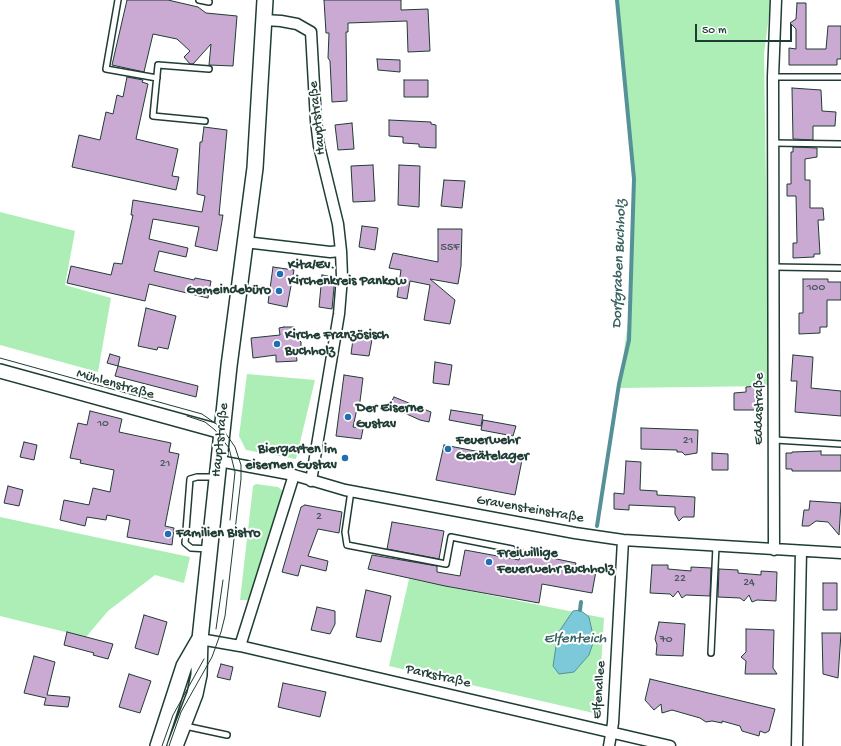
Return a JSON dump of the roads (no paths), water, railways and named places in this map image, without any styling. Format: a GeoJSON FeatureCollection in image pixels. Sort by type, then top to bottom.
{"type":"FeatureCollection","features":[{"type":"Feature","properties":{"kind":"main road","name":"Hauptstraße"},"geometry":{"type":"LineString","coordinates":[[175,746],[195,694],[199,675],[200,639],[217,477],[255,168],[265,0]]}},
{"type":"Feature","properties":{"kind":"main road","name":"Hauptstraße"},"geometry":{"type":"LineString","coordinates":[[158,746],[184,666],[200,639]]}},
{"type":"Feature","properties":{"kind":"street","name":"Eddastraße"},"geometry":{"type":"LineString","coordinates":[[774,550],[775,440],[773,77],[776,0]]}},
{"type":"Feature","properties":{"kind":"street","name":"Hauptstraße"},"geometry":{"type":"LineString","coordinates":[[264,20],[297,24],[311,32],[316,121],[319,146],[337,220],[342,277],[339,314],[311,481]]}},
{"type":"Feature","properties":{"kind":"street"},"geometry":{"type":"LineString","coordinates":[[245,242],[330,252],[340,251]]}},
{"type":"Feature","properties":{"kind":"street","name":"Mühlenstraße"},"geometry":{"type":"LineString","coordinates":[[0,371],[222,432]]}},
{"type":"Feature","properties":{"kind":"street","name":"Gravensteinstraße"},"geometry":{"type":"LineString","coordinates":[[219,460],[294,475],[351,491],[623,540],[841,553]]}},
{"type":"Feature","properties":{"kind":"street"},"geometry":{"type":"LineString","coordinates":[[240,646],[294,475]]}},
{"type":"Feature","properties":{"kind":"street","name":"Elfenallee"},"geometry":{"type":"LineString","coordinates":[[609,746],[612,732],[623,540]]}},
{"type":"Feature","properties":{"kind":"street"},"geometry":{"type":"LineString","coordinates":[[797,746],[801,551]]}},
{"type":"Feature","properties":{"kind":"street","name":"Parkstraße"},"geometry":{"type":"LineString","coordinates":[[200,639],[240,646],[670,746]]}},
{"type":"Feature","properties":{"kind":"lane"},"geometry":{"type":"LineString","coordinates":[[118,0],[106,69],[157,78]]}},
{"type":"Feature","properties":{"kind":"lane"},"geometry":{"type":"LineString","coordinates":[[199,0],[209,2]]}},
{"type":"Feature","properties":{"kind":"lane"},"geometry":{"type":"LineString","coordinates":[[205,121],[153,116],[158,65],[209,69]]}},
{"type":"Feature","properties":{"kind":"lane"},"geometry":{"type":"LineString","coordinates":[[773,77],[841,77]]}},
{"type":"Feature","properties":{"kind":"lane"},"geometry":{"type":"LineString","coordinates":[[773,143],[841,144]]}},
{"type":"Feature","properties":{"kind":"lane"},"geometry":{"type":"LineString","coordinates":[[773,267],[841,268]]}},
{"type":"Feature","properties":{"kind":"lane"},"geometry":{"type":"LineString","coordinates":[[775,440],[841,444]]}},
{"type":"Feature","properties":{"kind":"lane"},"geometry":{"type":"LineString","coordinates":[[210,549],[191,548],[185,543],[190,479],[197,477],[217,477]]}},
{"type":"Feature","properties":{"kind":"lane"},"geometry":{"type":"LineString","coordinates":[[351,491],[345,532],[347,545],[446,564],[451,537],[512,549]]}},
{"type":"Feature","properties":{"kind":"lane"},"geometry":{"type":"LineString","coordinates":[[711,653],[716,546]]}},
{"type":"Feature","properties":{"kind":"lane"},"geometry":{"type":"LineString","coordinates":[[183,725],[227,735]]}},
{"type":"Feature","properties":{"kind":"water","name":"Elfenteich"},"geometry":{"type":"Polygon","coordinates":[[[580,610],[589,617],[594,640],[589,655],[574,672],[559,674],[553,666],[558,633],[573,611],[580,610]]]}},
{"type":"Feature","properties":{"kind":"waterway","name":"Dorfgraben Buchholz"},"geometry":{"type":"LineString","coordinates":[[597,526],[619,384],[629,340],[634,179],[617,0]]}},
{"type":"Feature","properties":{"kind":"waterway","name":"Dorfgraben Buchholz"},"geometry":{"type":"LineString","coordinates":[[580,610],[581,602]]}},
{"type":"Feature","properties":{"kind":"tram line"},"geometry":{"type":"LineString","coordinates":[[0,358],[202,414],[222,428],[235,447],[241,465],[241,479],[225,616],[212,657],[181,712],[169,746]]}},
{"type":"Feature","properties":{"kind":"tram line"},"geometry":{"type":"LineString","coordinates":[[187,416],[205,422],[215,430],[229,448],[235,472],[230,520]]}},
{"type":"Feature","properties":{"kind":"tram line"},"geometry":{"type":"LineString","coordinates":[[216,629],[223,580]]}},
{"type":"Feature","properties":{"kind":"tram line"},"geometry":{"type":"LineString","coordinates":[[162,746],[173,715],[204,659]]}},
{"type":"Feature","properties":{"kind":"place","name":"Kita/Ev. Kirchenkreis Pankow"},"geometry":{"type":"Point","coordinates":[280,274]}},
{"type":"Feature","properties":{"kind":"place","name":"Gemeindebüro"},"geometry":{"type":"Point","coordinates":[279,291]}},
{"type":"Feature","properties":{"kind":"place","name":"Kirche Französisch Buchholz"},"geometry":{"type":"Point","coordinates":[277,344]}},
{"type":"Feature","properties":{"kind":"place","name":"Der Eiserne Gustav"},"geometry":{"type":"Point","coordinates":[348,417]}},
{"type":"Feature","properties":{"kind":"place","name":"Feuerwehr Gerätelager"},"geometry":{"type":"Point","coordinates":[448,449]}},
{"type":"Feature","properties":{"kind":"place","name":"Biergarten im eisernen Gustav"},"geometry":{"type":"Point","coordinates":[345,458]}},
{"type":"Feature","properties":{"kind":"place","name":"Familien Bistro"},"geometry":{"type":"Point","coordinates":[168,534]}},
{"type":"Feature","properties":{"kind":"place","name":"Freiwillige Feuerwehr Buchholz"},"geometry":{"type":"Point","coordinates":[489,562]}}]}
